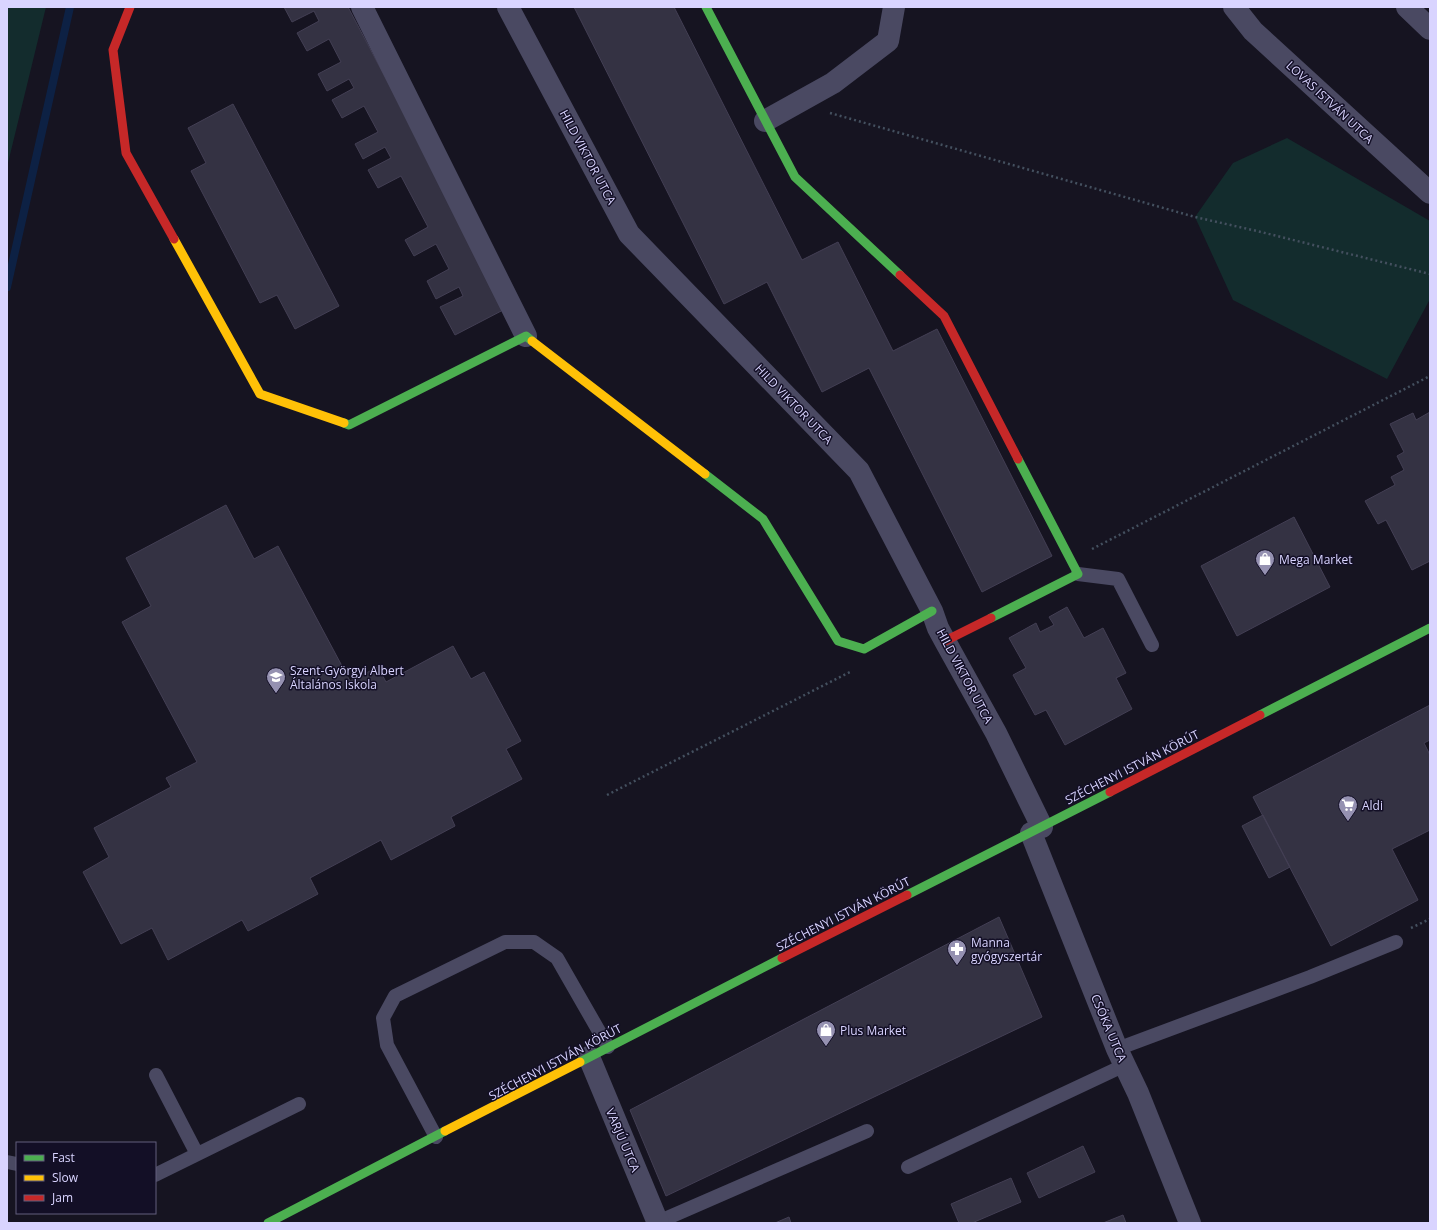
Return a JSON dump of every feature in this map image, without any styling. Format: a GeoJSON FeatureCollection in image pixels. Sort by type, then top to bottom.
{"type":"FeatureCollection","features":[{"type":"Feature","properties":{"kind":"street"},"geometry":{"type":"LineString","coordinates":[[130,7],[113,50],[126,153],[260,394],[349,425],[526,336]]}},
{"type":"Feature","properties":{"kind":"street"},"geometry":{"type":"LineString","coordinates":[[362,7],[526,336],[763,519],[838,641],[864,649],[932,611]]}},
{"type":"Feature","properties":{"kind":"street","name":"HILD VIKTOR UTCA"},"geometry":{"type":"LineString","coordinates":[[508,7],[629,234],[859,471],[932,611],[945,642],[996,733],[1036,830]]}},
{"type":"Feature","properties":{"kind":"street"},"geometry":{"type":"LineString","coordinates":[[706,7],[795,177],[944,316],[1078,574],[945,642]]}},
{"type":"Feature","properties":{"kind":"street"},"geometry":{"type":"LineString","coordinates":[[765,121],[833,83],[888,41],[894,7]]}},
{"type":"Feature","properties":{"kind":"street","name":"LOVAS ISTVÁN UTCA"},"geometry":{"type":"LineString","coordinates":[[1234,7],[1253,31],[1430,193]]}},
{"type":"Feature","properties":{"kind":"street"},"geometry":{"type":"LineString","coordinates":[[1407,7],[1430,29]]}},
{"type":"Feature","properties":{"kind":"street","name":"SZÉCHENYI ISTVÁN KÖRÚT"},"geometry":{"type":"LineString","coordinates":[[268,1223],[598,1052],[1430,628]]}},
{"type":"Feature","properties":{"kind":"street","name":"CSÓKA UTCA"},"geometry":{"type":"LineString","coordinates":[[1036,830],[1121,1057],[1138,1093],[1190,1223]]}},
{"type":"Feature","properties":{"kind":"street","name":"VARJÚ UTCA"},"geometry":{"type":"LineString","coordinates":[[598,1052],[658,1223]]}},
{"type":"Feature","properties":{"kind":"lane"},"geometry":{"type":"LineString","coordinates":[[1078,574],[1118,579],[1152,645]]}},
{"type":"Feature","properties":{"kind":"lane"},"geometry":{"type":"LineString","coordinates":[[436,1137],[387,1044],[383,1018],[395,996],[505,942],[534,942],[557,958],[598,1052]]}},
{"type":"Feature","properties":{"kind":"lane"},"geometry":{"type":"LineString","coordinates":[[908,1167],[1121,1057],[1396,942]]}},
{"type":"Feature","properties":{"kind":"lane"},"geometry":{"type":"LineString","coordinates":[[156,1075],[197,1154]]}},
{"type":"Feature","properties":{"kind":"lane"},"geometry":{"type":"LineString","coordinates":[[156,1174],[300,1104]]}},
{"type":"Feature","properties":{"kind":"lane"},"geometry":{"type":"LineString","coordinates":[[658,1223],[867,1131]]}},
{"type":"Feature","properties":{"kind":"path"},"geometry":{"type":"LineString","coordinates":[[797,103],[1195,217],[1430,274]]}},
{"type":"Feature","properties":{"kind":"green space"},"geometry":{"type":"Polygon","coordinates":[[[7,7],[46,7],[7,167],[7,7]]]}},
{"type":"Feature","properties":{"kind":"green space"},"geometry":{"type":"Polygon","coordinates":[[[1287,138],[1430,221],[1430,299],[1387,379],[1233,300],[1195,217],[1233,163],[1287,138]]]}},
{"type":"Feature","properties":{"kind":"building"},"geometry":{"type":"Polygon","coordinates":[[[284,7],[348,7],[507,308],[455,335],[440,307],[463,296],[459,287],[436,299],[427,281],[449,269],[436,244],[414,256],[405,240],[428,227],[401,176],[378,188],[368,170],[391,158],[385,147],[363,159],[355,144],[378,132],[364,106],[342,118],[332,100],[354,88],[349,79],[327,91],[318,74],[341,62],[329,39],[307,51],[297,33],[319,21],[314,11],[292,22],[284,7]]]}},
{"type":"Feature","properties":{"kind":"building"},"geometry":{"type":"Polygon","coordinates":[[[574,7],[674,7],[802,260],[838,242],[893,351],[937,329],[1052,556],[982,592],[869,368],[822,392],[767,282],[724,304],[574,7]]]}},
{"type":"Feature","properties":{"kind":"building"},"geometry":{"type":"Polygon","coordinates":[[[233,104],[339,306],[295,329],[277,295],[260,303],[191,171],[206,163],[188,128],[233,104]]]}},
{"type":"Feature","properties":{"kind":"building"},"geometry":{"type":"Polygon","coordinates":[[[1430,412],[1430,561],[1412,570],[1386,520],[1378,524],[1365,501],[1395,485],[1391,477],[1404,470],[1397,456],[1404,452],[1390,424],[1413,413],[1416,420],[1430,412]]]}},
{"type":"Feature","properties":{"kind":"building"},"geometry":{"type":"Polygon","coordinates":[[[226,505],[254,559],[278,546],[350,681],[378,667],[386,682],[453,646],[471,679],[484,672],[521,741],[506,749],[522,779],[451,817],[455,826],[391,860],[381,840],[310,878],[318,894],[248,931],[242,920],[168,960],[152,928],[121,944],[83,872],[109,857],[94,828],[171,787],[166,778],[197,762],[122,622],[151,606],[126,558],[226,505]]]}},
{"type":"Feature","properties":{"kind":"building","name":"Mega Market"},"geometry":{"type":"Polygon","coordinates":[[[1294,517],[1330,587],[1237,636],[1201,566],[1294,517]]]}},
{"type":"Feature","properties":{"kind":"building"},"geometry":{"type":"Polygon","coordinates":[[[1067,607],[1084,638],[1103,628],[1126,673],[1116,678],[1132,709],[1065,745],[1046,710],[1035,715],[1013,675],[1026,668],[1009,638],[1036,623],[1040,632],[1054,625],[1049,617],[1067,607]]]}},
{"type":"Feature","properties":{"kind":"building","name":"Aldi"},"geometry":{"type":"Polygon","coordinates":[[[1430,705],[1430,740],[1424,743],[1430,755],[1430,830],[1392,849],[1418,900],[1331,946],[1253,797],[1430,705]]]}},
{"type":"Feature","properties":{"kind":"building"},"geometry":{"type":"Polygon","coordinates":[[[1263,815],[1290,867],[1269,878],[1242,826],[1263,815]]]}},
{"type":"Feature","properties":{"kind":"building"},"geometry":{"type":"Polygon","coordinates":[[[999,917],[1042,1017],[666,1196],[630,1110],[999,917]]]}},
{"type":"Feature","properties":{"kind":"building"},"geometry":{"type":"Polygon","coordinates":[[[1083,1146],[1095,1172],[1039,1198],[1027,1173],[1083,1146]]]}},
{"type":"Feature","properties":{"kind":"building"},"geometry":{"type":"Polygon","coordinates":[[[1011,1178],[1021,1202],[972,1223],[959,1223],[951,1204],[1011,1178]]]}},
{"type":"Feature","properties":{"kind":"building"},"geometry":{"type":"Polygon","coordinates":[[[1123,1215],[1126,1223],[1103,1223],[1123,1215]]]}},
{"type":"Feature","properties":{"kind":"building"},"geometry":{"type":"Polygon","coordinates":[[[789,1217],[791,1223],[775,1223],[789,1217]]]}},
{"type":"Feature","properties":{"kind":"waterway"},"geometry":{"type":"LineString","coordinates":[[7,287],[70,7]]}},
{"type":"Feature","properties":{"kind":"traffic: fast"},"geometry":{"type":"LineString","coordinates":[[706,7],[795,177],[900,275]]}},
{"type":"Feature","properties":{"kind":"traffic: fast"},"geometry":{"type":"LineString","coordinates":[[344,423],[349,425],[526,336],[532,341]]}},
{"type":"Feature","properties":{"kind":"traffic: fast"},"geometry":{"type":"LineString","coordinates":[[991,618],[1078,574],[1018,459]]}},
{"type":"Feature","properties":{"kind":"traffic: fast"},"geometry":{"type":"LineString","coordinates":[[705,474],[763,519],[838,641],[864,649],[932,611]]}},
{"type":"Feature","properties":{"kind":"traffic: fast"},"geometry":{"type":"LineString","coordinates":[[1260,715],[1430,628]]}},
{"type":"Feature","properties":{"kind":"traffic: fast"},"geometry":{"type":"LineString","coordinates":[[907,895],[1110,792]]}},
{"type":"Feature","properties":{"kind":"traffic: fast"},"geometry":{"type":"LineString","coordinates":[[580,1062],[782,958]]}},
{"type":"Feature","properties":{"kind":"traffic: fast"},"geometry":{"type":"LineString","coordinates":[[268,1223],[445,1131]]}},
{"type":"Feature","properties":{"kind":"traffic: slow"},"geometry":{"type":"LineString","coordinates":[[174,239],[260,394],[344,423]]}},
{"type":"Feature","properties":{"kind":"traffic: slow"},"geometry":{"type":"LineString","coordinates":[[532,341],[705,474]]}},
{"type":"Feature","properties":{"kind":"traffic: slow"},"geometry":{"type":"LineString","coordinates":[[445,1131],[580,1062]]}},
{"type":"Feature","properties":{"kind":"traffic: jam"},"geometry":{"type":"LineString","coordinates":[[130,7],[113,50],[126,153],[174,239]]}},
{"type":"Feature","properties":{"kind":"traffic: jam"},"geometry":{"type":"LineString","coordinates":[[900,275],[944,316],[1018,459]]}},
{"type":"Feature","properties":{"kind":"traffic: jam"},"geometry":{"type":"LineString","coordinates":[[945,641],[991,618]]}},
{"type":"Feature","properties":{"kind":"traffic: jam"},"geometry":{"type":"LineString","coordinates":[[1110,792],[1260,715]]}},
{"type":"Feature","properties":{"kind":"traffic: jam"},"geometry":{"type":"LineString","coordinates":[[782,958],[907,895]]}},
{"type":"Feature","properties":{"kind":"place","name":"Mega Market"},"geometry":{"type":"Point","coordinates":[1265,576]}},
{"type":"Feature","properties":{"kind":"place","name":"Szent-Györgyi Albert Általános Iskola"},"geometry":{"type":"Point","coordinates":[276,694]}},
{"type":"Feature","properties":{"kind":"place","name":"Aldi"},"geometry":{"type":"Point","coordinates":[1348,822]}},
{"type":"Feature","properties":{"kind":"place","name":"Manna gyógyszertár"},"geometry":{"type":"Point","coordinates":[957,966]}},
{"type":"Feature","properties":{"kind":"place","name":"Plus Market"},"geometry":{"type":"Point","coordinates":[826,1047]}}]}
